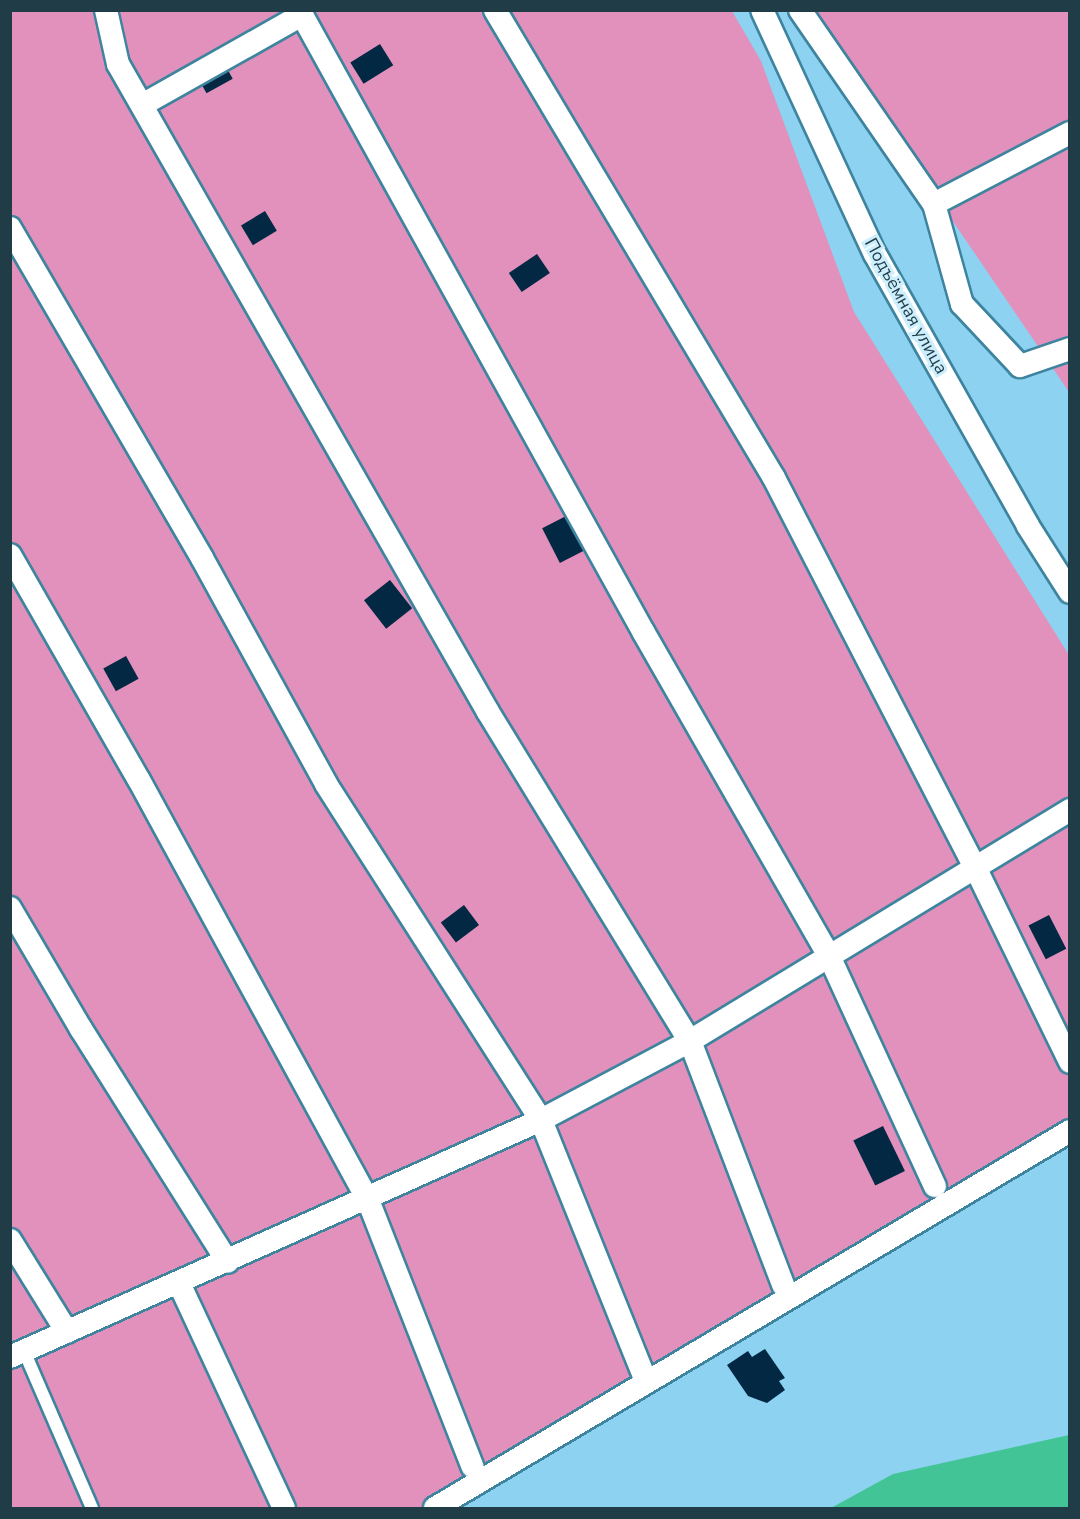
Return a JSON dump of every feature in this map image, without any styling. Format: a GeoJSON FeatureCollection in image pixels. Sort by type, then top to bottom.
{"type":"FeatureCollection","features":[{"type":"Feature","properties":{"kind":"street"},"geometry":{"type":"LineString","coordinates":[[106,10],[118,64],[488,712],[690,1041],[783,1284]]}},
{"type":"Feature","properties":{"kind":"street"},"geometry":{"type":"LineString","coordinates":[[495,10],[774,478],[974,865],[1070,1062]]}},
{"type":"Feature","properties":{"kind":"street","name":"Подъёмная улица"},"geometry":{"type":"LineString","coordinates":[[762,10],[875,254],[1028,526],[1070,592]]}},
{"type":"Feature","properties":{"kind":"street"},"geometry":{"type":"LineString","coordinates":[[800,10],[934,204],[962,304],[1020,366],[1070,349]]}},
{"type":"Feature","properties":{"kind":"street"},"geometry":{"type":"LineString","coordinates":[[142,105],[302,15],[644,633],[830,958],[935,1185]]}},
{"type":"Feature","properties":{"kind":"street"},"geometry":{"type":"LineString","coordinates":[[934,204],[1070,133]]}},
{"type":"Feature","properties":{"kind":"street"},"geometry":{"type":"LineString","coordinates":[[10,228],[202,558],[326,784],[541,1120],[643,1374]]}},
{"type":"Feature","properties":{"kind":"street"},"geometry":{"type":"LineString","coordinates":[[10,555],[139,780],[368,1200],[472,1466]]}},
{"type":"Feature","properties":{"kind":"street"},"geometry":{"type":"LineString","coordinates":[[17,1354],[368,1200],[541,1120],[690,1041],[830,958],[974,865],[1070,810]]}},
{"type":"Feature","properties":{"kind":"street"},"geometry":{"type":"LineString","coordinates":[[10,908],[81,1029],[228,1262]]}},
{"type":"Feature","properties":{"kind":"street"},"geometry":{"type":"LineString","coordinates":[[435,1509],[1070,1131]]}},
{"type":"Feature","properties":{"kind":"street"},"geometry":{"type":"LineString","coordinates":[[10,1240],[67,1332]]}},
{"type":"Feature","properties":{"kind":"street"},"geometry":{"type":"LineString","coordinates":[[179,1283],[284,1509]]}},
{"type":"Feature","properties":{"kind":"lane"},"geometry":{"type":"LineString","coordinates":[[17,1354],[92,1509]]}},
{"type":"Feature","properties":{"kind":"shaded area"},"geometry":{"type":"Polygon","coordinates":[[[10,11],[732,11],[761,61],[854,312],[1069,655],[1069,1136],[440,1508],[11,1508],[10,11]]]}},
{"type":"Feature","properties":{"kind":"shaded area"},"geometry":{"type":"Polygon","coordinates":[[[810,11],[1069,11],[1069,392],[810,11]]]}},
{"type":"Feature","properties":{"kind":"shaded area"},"geometry":{"type":"Polygon","coordinates":[[[1069,1435],[1069,1508],[831,1508],[893,1474],[1069,1435]]]}},
{"type":"Feature","properties":{"kind":"building"},"geometry":{"type":"Polygon","coordinates":[[[380,44],[393,65],[364,84],[350,63],[380,44]]]}},
{"type":"Feature","properties":{"kind":"building"},"geometry":{"type":"Polygon","coordinates":[[[224,63],[233,79],[206,93],[198,78],[224,63]]]}},
{"type":"Feature","properties":{"kind":"building"},"geometry":{"type":"Polygon","coordinates":[[[265,211],[277,231],[253,245],[241,225],[265,211]]]}},
{"type":"Feature","properties":{"kind":"building"},"geometry":{"type":"Polygon","coordinates":[[[537,254],[550,273],[522,292],[509,273],[537,254]]]}},
{"type":"Feature","properties":{"kind":"building"},"geometry":{"type":"Polygon","coordinates":[[[568,515],[586,550],[560,563],[542,528],[568,515]]]}},
{"type":"Feature","properties":{"kind":"building"},"geometry":{"type":"Polygon","coordinates":[[[390,580],[412,608],[386,629],[364,600],[390,580]]]}},
{"type":"Feature","properties":{"kind":"building"},"geometry":{"type":"Polygon","coordinates":[[[126,656],[139,679],[116,691],[103,669],[126,656]]]}},
{"type":"Feature","properties":{"kind":"building"},"geometry":{"type":"Polygon","coordinates":[[[464,905],[479,925],[456,942],[441,922],[464,905]]]}},
{"type":"Feature","properties":{"kind":"building"},"geometry":{"type":"Polygon","coordinates":[[[1049,915],[1066,949],[1046,959],[1029,925],[1049,915]]]}},
{"type":"Feature","properties":{"kind":"building"},"geometry":{"type":"Polygon","coordinates":[[[883,1126],[905,1171],[875,1185],[853,1140],[883,1126]]]}},
{"type":"Feature","properties":{"kind":"building"},"geometry":{"type":"Polygon","coordinates":[[[765,1349],[785,1378],[779,1381],[785,1390],[767,1403],[748,1396],[727,1365],[748,1351],[752,1357],[765,1349]]]}}]}
